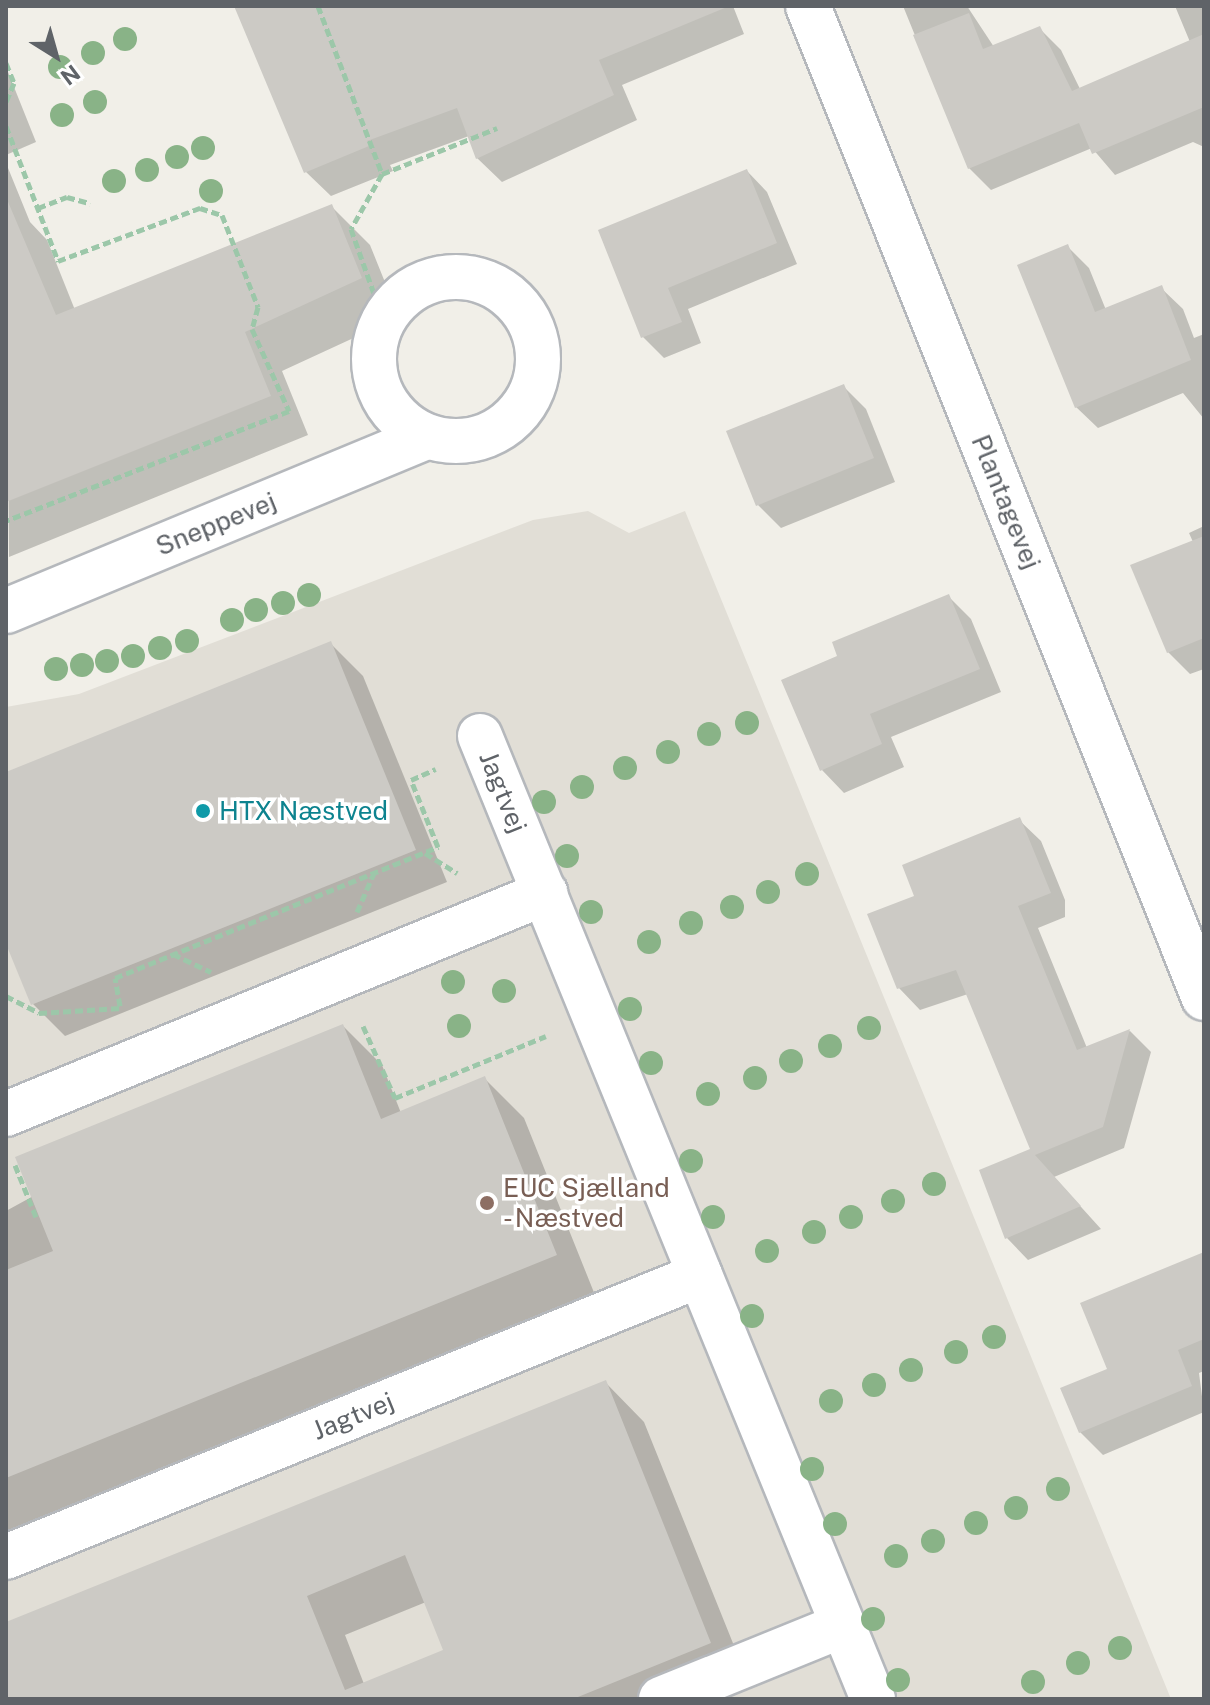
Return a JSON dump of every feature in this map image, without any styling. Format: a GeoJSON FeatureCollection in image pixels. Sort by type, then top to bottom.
{"type":"FeatureCollection","features":[{"type":"Feature","properties":{"kind":"street","name":"Plantagevej"},"geometry":{"type":"LineString","coordinates":[[808,6],[1204,998]]}},
{"type":"Feature","properties":{"kind":"street","name":"Sneppevej"},"geometry":{"type":"LineString","coordinates":[[6,611],[427,437],[452,442],[477,439],[520,411],[533,390],[536,339],[526,315],[507,294],[467,279],[426,282],[401,297],[383,319]]}},
{"type":"Feature","properties":{"kind":"street"},"geometry":{"type":"LineString","coordinates":[[383,319],[374,345],[374,374],[384,401],[402,423],[427,437]]}},
{"type":"Feature","properties":{"kind":"street","name":"Jagtvej"},"geometry":{"type":"LineString","coordinates":[[483,742],[873,1699]]}},
{"type":"Feature","properties":{"kind":"street"},"geometry":{"type":"LineString","coordinates":[[6,1114],[545,893]]}},
{"type":"Feature","properties":{"kind":"street","name":"Jagtvej"},"geometry":{"type":"LineString","coordinates":[[6,1557],[700,1275]]}},
{"type":"Feature","properties":{"kind":"street"},"geometry":{"type":"LineString","coordinates":[[661,1699],[843,1625]]}},
{"type":"Feature","properties":{"kind":"path"},"geometry":{"type":"LineString","coordinates":[[318,6],[382,174]]}},
{"type":"Feature","properties":{"kind":"path"},"geometry":{"type":"LineString","coordinates":[[6,63],[14,83],[6,102]]}},
{"type":"Feature","properties":{"kind":"path"},"geometry":{"type":"LineString","coordinates":[[6,126],[58,261],[200,208],[222,215],[258,307],[252,329],[289,411],[6,521]]}},
{"type":"Feature","properties":{"kind":"path"},"geometry":{"type":"LineString","coordinates":[[383,319],[351,229],[382,174],[497,128]]}},
{"type":"Feature","properties":{"kind":"path"},"geometry":{"type":"LineString","coordinates":[[37,208],[67,197],[90,203]]}},
{"type":"Feature","properties":{"kind":"path"},"geometry":{"type":"LineString","coordinates":[[155,1053],[120,1006],[115,978],[438,847],[411,780],[483,742]]}},
{"type":"Feature","properties":{"kind":"path"},"geometry":{"type":"LineString","coordinates":[[6,996],[39,1013],[120,1006]]}},
{"type":"Feature","properties":{"kind":"path"},"geometry":{"type":"LineString","coordinates":[[374,1050],[395,1098],[595,1016]]}},
{"type":"Feature","properties":{"kind":"path"},"geometry":{"type":"LineString","coordinates":[[24,1189],[36,1217]]}},
{"type":"Feature","properties":{"kind":"shaded area","name":"EUC Sjælland - Næstved"},"geometry":{"type":"Polygon","coordinates":[[[588,511],[629,533],[685,511],[1171,1699],[6,1699],[6,707],[79,694],[533,520],[588,511]]]}},
{"type":"Feature","properties":{"kind":"building"},"geometry":{"type":"Polygon","coordinates":[[[234,6],[727,7],[599,60],[614,95],[476,159],[457,108],[367,141],[369,146],[304,173],[234,6]]]}},
{"type":"Feature","properties":{"kind":"building"},"geometry":{"type":"Polygon","coordinates":[[[969,13],[983,49],[1040,26],[1072,91],[1204,34],[1204,107],[1092,154],[1079,123],[968,169],[913,35],[969,13]]]}},
{"type":"Feature","properties":{"kind":"building"},"geometry":{"type":"Polygon","coordinates":[[[747,169],[777,243],[668,288],[682,322],[641,338],[598,230],[747,169]]]}},
{"type":"Feature","properties":{"kind":"building"},"geometry":{"type":"Polygon","coordinates":[[[6,197],[56,315],[332,204],[362,278],[245,332],[271,396],[6,502],[6,197]]]}},
{"type":"Feature","properties":{"kind":"building"},"geometry":{"type":"Polygon","coordinates":[[[1068,244],[1095,312],[1162,285],[1191,360],[1075,408],[1017,265],[1068,244]]]}},
{"type":"Feature","properties":{"kind":"building"},"geometry":{"type":"Polygon","coordinates":[[[844,384],[874,458],[756,506],[726,431],[844,384]]]}},
{"type":"Feature","properties":{"kind":"building"},"geometry":{"type":"Polygon","coordinates":[[[1204,536],[1204,638],[1167,653],[1130,565],[1204,536]]]}},
{"type":"Feature","properties":{"kind":"building"},"geometry":{"type":"Polygon","coordinates":[[[949,594],[980,669],[870,714],[882,744],[820,771],[781,680],[837,656],[832,642],[949,594]]]}},
{"type":"Feature","properties":{"kind":"building","name":"HTX Næstved"},"geometry":{"type":"Polygon","coordinates":[[[331,641],[416,850],[31,1005],[6,944],[6,772],[331,641]]]}},
{"type":"Feature","properties":{"kind":"building"},"geometry":{"type":"Polygon","coordinates":[[[1020,817],[1051,893],[1018,906],[1077,1050],[1130,1029],[1103,1127],[1035,1155],[1081,1206],[1005,1239],[979,1170],[1030,1149],[956,970],[897,989],[867,914],[914,896],[902,865],[1020,817]]]}},
{"type":"Feature","properties":{"kind":"building"},"geometry":{"type":"Polygon","coordinates":[[[343,1024],[381,1119],[485,1076],[557,1255],[6,1478],[6,1270],[53,1251],[15,1157],[343,1024]]]}},
{"type":"Feature","properties":{"kind":"building"},"geometry":{"type":"Polygon","coordinates":[[[1204,1252],[1204,1339],[1178,1350],[1192,1386],[1079,1433],[1060,1388],[1107,1369],[1080,1303],[1204,1252]]]}},
{"type":"Feature","properties":{"kind":"building"},"geometry":{"type":"Polygon","coordinates":[[[606,1380],[711,1643],[573,1699],[6,1699],[6,1622],[606,1380]],[[405,1555],[307,1596],[345,1690],[443,1650],[405,1555]]]}},
{"type":"Feature","properties":{"kind":"place","name":"HTX Næstved"},"geometry":{"type":"Point","coordinates":[203,811]}},
{"type":"Feature","properties":{"kind":"place","name":"EUC Sjælland - Næstved"},"geometry":{"type":"Point","coordinates":[487,1203]}}]}
